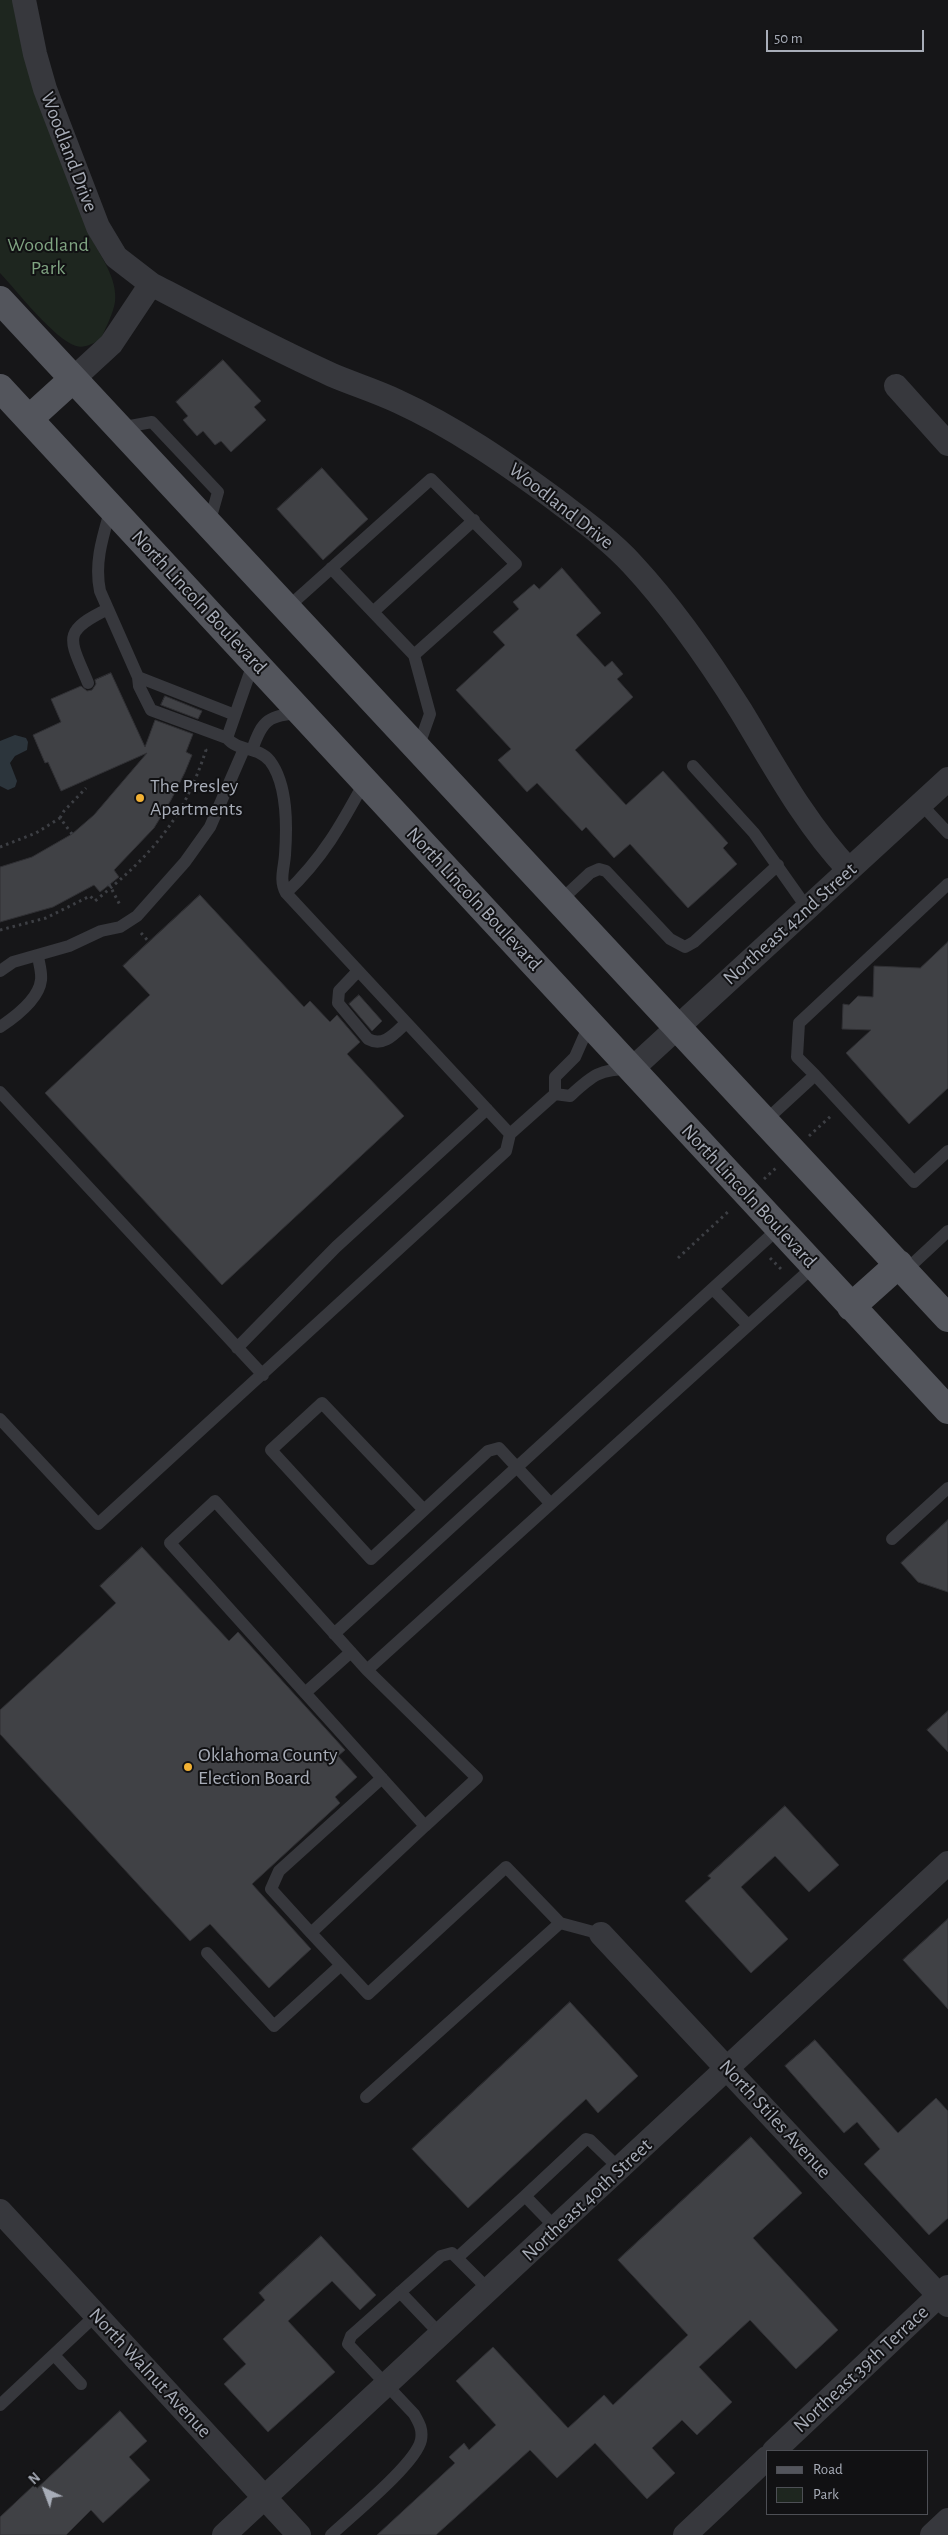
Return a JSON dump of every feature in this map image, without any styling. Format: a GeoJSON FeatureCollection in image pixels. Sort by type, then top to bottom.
{"type":"FeatureCollection","features":[{"type":"Feature","properties":{"kind":"main road"},"geometry":{"type":"LineString","coordinates":[[0,300],[948,1318]]}},
{"type":"Feature","properties":{"kind":"main road"},"geometry":{"type":"LineString","coordinates":[[29,419],[73,379]]}},
{"type":"Feature","properties":{"kind":"main road","name":"North Lincoln Boulevard"},"geometry":{"type":"LineString","coordinates":[[0,388],[948,1410]]}},
{"type":"Feature","properties":{"kind":"main road"},"geometry":{"type":"LineString","coordinates":[[851,1306],[902,1268]]}},
{"type":"Feature","properties":{"kind":"street","name":"Woodland Drive"},"geometry":{"type":"LineString","coordinates":[[24,0],[32,44],[45,89],[98,227],[116,257],[151,284],[332,375],[397,400],[473,442],[508,464],[589,525],[630,561],[678,620],[739,708],[781,782],[811,826],[849,870]]}},
{"type":"Feature","properties":{"kind":"street"},"geometry":{"type":"LineString","coordinates":[[73,379],[111,344],[151,284]]}},
{"type":"Feature","properties":{"kind":"street"},"geometry":{"type":"LineString","coordinates":[[896,386],[948,444]]}},
{"type":"Feature","properties":{"kind":"street","name":"Northeast 42nd Street"},"geometry":{"type":"LineString","coordinates":[[632,1069],[948,779]]}},
{"type":"Feature","properties":{"kind":"street","name":"Northeast 40th Street"},"geometry":{"type":"LineString","coordinates":[[224,2535],[948,1863]]}},
{"type":"Feature","properties":{"kind":"street","name":"North Stiles Avenue"},"geometry":{"type":"LineString","coordinates":[[601,1934],[945,2296]]}},
{"type":"Feature","properties":{"kind":"street","name":"North Walnut Avenue"},"geometry":{"type":"LineString","coordinates":[[0,2211],[299,2535]]}},
{"type":"Feature","properties":{"kind":"street","name":"Northeast 39th Terrace"},"geometry":{"type":"LineString","coordinates":[[775,2450],[945,2296]]}},
{"type":"Feature","properties":{"kind":"street"},"geometry":{"type":"LineString","coordinates":[[685,2535],[766,2459]]}},
{"type":"Feature","properties":{"kind":"street"},"geometry":{"type":"LineString","coordinates":[[932,2535],[948,2520]]}},
{"type":"Feature","properties":{"kind":"lane"},"geometry":{"type":"LineString","coordinates":[[286,608],[431,479],[516,564],[414,655]]}},
{"type":"Feature","properties":{"kind":"lane"},"geometry":{"type":"LineString","coordinates":[[111,508],[97,568],[100,592],[138,677],[139,686],[152,710],[227,738],[234,745],[260,752],[270,762],[283,799],[286,838],[281,880],[286,893],[510,1134]]}},
{"type":"Feature","properties":{"kind":"lane"},"geometry":{"type":"LineString","coordinates":[[372,612],[474,520]]}},
{"type":"Feature","properties":{"kind":"lane"},"geometry":{"type":"LineString","coordinates":[[331,568],[414,655],[430,714],[418,748]]}},
{"type":"Feature","properties":{"kind":"lane"},"geometry":{"type":"LineString","coordinates":[[88,683],[74,649],[72,637],[79,624],[108,609]]}},
{"type":"Feature","properties":{"kind":"lane"},"geometry":{"type":"LineString","coordinates":[[227,738],[254,661]]}},
{"type":"Feature","properties":{"kind":"lane"},"geometry":{"type":"LineString","coordinates":[[138,677],[235,715]]}},
{"type":"Feature","properties":{"kind":"lane"},"geometry":{"type":"LineString","coordinates":[[0,971],[13,962],[69,946],[101,931],[120,926],[137,916],[185,862],[210,827],[248,749],[264,722],[275,716],[301,712]]}},
{"type":"Feature","properties":{"kind":"lane"},"geometry":{"type":"LineString","coordinates":[[693,766],[754,833],[778,864],[807,908]]}},
{"type":"Feature","properties":{"kind":"lane"},"geometry":{"type":"LineString","coordinates":[[286,893],[307,873],[326,849],[365,781]]}},
{"type":"Feature","properties":{"kind":"lane"},"geometry":{"type":"LineString","coordinates":[[921,804],[948,833]]}},
{"type":"Feature","properties":{"kind":"lane"},"geometry":{"type":"LineString","coordinates":[[560,901],[590,873],[599,869],[606,871],[670,939],[685,946],[694,942],[778,864]]}},
{"type":"Feature","properties":{"kind":"lane"},"geometry":{"type":"LineString","coordinates":[[948,884],[799,1023],[797,1057],[914,1182],[948,1151]]}},
{"type":"Feature","properties":{"kind":"lane"},"geometry":{"type":"LineString","coordinates":[[0,1027],[20,1010],[39,988],[41,976],[38,956]]}},
{"type":"Feature","properties":{"kind":"lane"},"geometry":{"type":"LineString","coordinates":[[358,971],[343,985],[337,997],[340,1009],[368,1039],[379,1042],[386,1040],[406,1023]]}},
{"type":"Feature","properties":{"kind":"lane"},"geometry":{"type":"LineString","coordinates":[[0,1419],[98,1524],[506,1151],[510,1134],[555,1094],[555,1077],[575,1057],[590,1023]]}},
{"type":"Feature","properties":{"kind":"lane"},"geometry":{"type":"LineString","coordinates":[[555,1094],[570,1096],[598,1072],[608,1069],[632,1069]]}},
{"type":"Feature","properties":{"kind":"lane"},"geometry":{"type":"LineString","coordinates":[[766,1121],[815,1075]]}},
{"type":"Feature","properties":{"kind":"lane"},"geometry":{"type":"LineString","coordinates":[[0,1092],[262,1376]]}},
{"type":"Feature","properties":{"kind":"lane"},"geometry":{"type":"LineString","coordinates":[[237,1348],[342,1242],[487,1109]]}},
{"type":"Feature","properties":{"kind":"lane"},"geometry":{"type":"LineString","coordinates":[[334,1634],[779,1228]]}},
{"type":"Feature","properties":{"kind":"lane"},"geometry":{"type":"LineString","coordinates":[[902,1268],[947,1233]]}},
{"type":"Feature","properties":{"kind":"lane"},"geometry":{"type":"LineString","coordinates":[[367,1670],[814,1266]]}},
{"type":"Feature","properties":{"kind":"lane"},"geometry":{"type":"LineString","coordinates":[[713,1289],[748,1325]]}},
{"type":"Feature","properties":{"kind":"lane"},"geometry":{"type":"LineString","coordinates":[[424,1510],[322,1403],[271,1450],[371,1559],[488,1451],[499,1448],[550,1503]]}},
{"type":"Feature","properties":{"kind":"lane"},"geometry":{"type":"LineString","coordinates":[[892,1539],[948,1488]]}},
{"type":"Feature","properties":{"kind":"lane"},"geometry":{"type":"LineString","coordinates":[[311,1933],[477,1778],[367,1670],[215,1501],[170,1543],[425,1826]]}},
{"type":"Feature","properties":{"kind":"lane"},"geometry":{"type":"LineString","coordinates":[[305,1693],[351,1652]]}},
{"type":"Feature","properties":{"kind":"lane"},"geometry":{"type":"LineString","coordinates":[[382,1778],[279,1871],[272,1889],[368,1994],[506,1867],[560,1923],[601,1934]]}},
{"type":"Feature","properties":{"kind":"lane"},"geometry":{"type":"LineString","coordinates":[[366,2098],[560,1923]]}},
{"type":"Feature","properties":{"kind":"lane"},"geometry":{"type":"LineString","coordinates":[[207,1953],[274,2026],[341,1965]]}},
{"type":"Feature","properties":{"kind":"lane"},"geometry":{"type":"LineString","coordinates":[[457,2258],[586,2139],[590,2140],[620,2169]]}},
{"type":"Feature","properties":{"kind":"lane"},"geometry":{"type":"LineString","coordinates":[[525,2196],[556,2228]]}},
{"type":"Feature","properties":{"kind":"lane"},"geometry":{"type":"LineString","coordinates":[[331,2535],[401,2469],[414,2455],[421,2441],[422,2428],[414,2414],[348,2344],[351,2336],[441,2256],[452,2253],[489,2290]]}},
{"type":"Feature","properties":{"kind":"lane"},"geometry":{"type":"LineString","coordinates":[[400,2292],[441,2335]]}},
{"type":"Feature","properties":{"kind":"lane"},"geometry":{"type":"LineString","coordinates":[[0,2405],[96,2316]]}},
{"type":"Feature","properties":{"kind":"lane"},"geometry":{"type":"LineString","coordinates":[[54,2355],[81,2384]]}},
{"type":"Feature","properties":{"kind":"path"},"geometry":{"type":"LineString","coordinates":[[0,930],[46,918],[90,896],[95,901],[144,858],[170,828],[190,793],[206,750]]}},
{"type":"Feature","properties":{"kind":"path"},"geometry":{"type":"LineString","coordinates":[[0,847],[36,833],[60,818],[64,811],[86,788]]}},
{"type":"Feature","properties":{"kind":"path"},"geometry":{"type":"LineString","coordinates":[[60,818],[72,834]]}},
{"type":"Feature","properties":{"kind":"path"},"geometry":{"type":"LineString","coordinates":[[110,886],[124,912]]}},
{"type":"Feature","properties":{"kind":"path"},"geometry":{"type":"LineString","coordinates":[[138,929],[149,942]]}},
{"type":"Feature","properties":{"kind":"path"},"geometry":{"type":"LineString","coordinates":[[805,1140],[821,1125]]}},
{"type":"Feature","properties":{"kind":"path"},"geometry":{"type":"LineString","coordinates":[[759,1182],[778,1165]]}},
{"type":"Feature","properties":{"kind":"path"},"geometry":{"type":"LineString","coordinates":[[678,1258],[732,1208]]}},
{"type":"Feature","properties":{"kind":"path"},"geometry":{"type":"LineString","coordinates":[[765,1252],[781,1269]]}},
{"type":"Feature","properties":{"kind":"green space","name":"Woodland Park"},"geometry":{"type":"Polygon","coordinates":[[[0,0],[13,0],[90,236],[107,267],[114,285],[114,307],[101,339],[86,346],[76,346],[57,334],[36,314],[0,273],[0,0]]]}},
{"type":"Feature","properties":{"kind":"shaded area"},"geometry":{"type":"Polygon","coordinates":[[[15,735],[26,738],[28,742],[27,750],[15,756],[10,763],[17,781],[15,787],[8,790],[0,786],[0,741],[15,735]]]}},
{"type":"Feature","properties":{"kind":"building"},"geometry":{"type":"Polygon","coordinates":[[[223,360],[261,401],[254,407],[266,420],[231,452],[221,441],[215,445],[203,431],[197,436],[183,420],[188,416],[176,402],[223,360]]]}},
{"type":"Feature","properties":{"kind":"building"},"geometry":{"type":"Polygon","coordinates":[[[322,468],[368,519],[323,560],[277,509],[322,468]]]}},
{"type":"Feature","properties":{"kind":"building"},"geometry":{"type":"Polygon","coordinates":[[[562,568],[601,613],[576,635],[605,667],[612,661],[623,674],[617,679],[633,697],[575,750],[626,805],[663,771],[728,843],[723,848],[737,864],[688,908],[630,844],[614,858],[586,827],[582,831],[537,783],[527,792],[498,760],[511,749],[456,690],[505,645],[493,632],[519,609],[513,602],[534,584],[539,589],[562,568]]]}},
{"type":"Feature","properties":{"kind":"building","name":"The Presley Apartments"},"geometry":{"type":"Polygon","coordinates":[[[111,673],[145,747],[155,720],[193,734],[186,752],[192,755],[185,772],[154,828],[114,870],[119,877],[100,892],[94,885],[53,907],[0,922],[0,867],[32,857],[72,834],[94,815],[147,753],[61,791],[48,762],[45,763],[33,735],[61,722],[51,699],[81,686],[87,691],[92,690],[96,684],[95,680],[111,673]]]}},
{"type":"Feature","properties":{"kind":"building"},"geometry":{"type":"Polygon","coordinates":[[[165,696],[202,711],[198,719],[161,705],[165,696]]]}},
{"type":"Feature","properties":{"kind":"building"},"geometry":{"type":"Polygon","coordinates":[[[200,895],[304,1007],[310,1001],[330,1022],[337,1015],[360,1042],[347,1054],[404,1116],[222,1285],[45,1093],[150,995],[123,966],[200,895]]]}},
{"type":"Feature","properties":{"kind":"building"},"geometry":{"type":"Polygon","coordinates":[[[948,942],[948,1088],[909,1124],[846,1053],[871,1030],[842,1029],[843,1004],[849,1005],[858,996],[873,997],[874,966],[920,968],[948,942]]]}},
{"type":"Feature","properties":{"kind":"building"},"geometry":{"type":"Polygon","coordinates":[[[359,995],[382,1021],[372,1031],[349,1004],[359,995]]]}},
{"type":"Feature","properties":{"kind":"building"},"geometry":{"type":"Polygon","coordinates":[[[948,1520],[948,1592],[918,1582],[901,1563],[948,1520]]]}},
{"type":"Feature","properties":{"kind":"building","name":"Oklahoma County Election Board"},"geometry":{"type":"Polygon","coordinates":[[[142,1547],[229,1641],[238,1632],[345,1750],[338,1756],[357,1777],[335,1797],[340,1803],[252,1884],[311,1949],[269,1988],[210,1924],[190,1941],[0,1734],[0,1710],[116,1603],[100,1586],[142,1547]]]}},
{"type":"Feature","properties":{"kind":"building"},"geometry":{"type":"Polygon","coordinates":[[[948,1711],[948,1752],[927,1730],[948,1711]]]}},
{"type":"Feature","properties":{"kind":"building"},"geometry":{"type":"Polygon","coordinates":[[[785,1806],[839,1865],[809,1892],[775,1856],[741,1887],[788,1939],[751,1973],[685,1901],[711,1878],[708,1876],[785,1806]]]}},
{"type":"Feature","properties":{"kind":"building"},"geometry":{"type":"Polygon","coordinates":[[[948,1919],[948,2009],[903,1960],[948,1919]]]}},
{"type":"Feature","properties":{"kind":"building"},"geometry":{"type":"Polygon","coordinates":[[[570,2002],[638,2076],[598,2113],[586,2099],[468,2208],[412,2149],[570,2002]]]}},
{"type":"Feature","properties":{"kind":"building"},"geometry":{"type":"Polygon","coordinates":[[[815,2040],[898,2133],[936,2098],[948,2111],[948,2218],[929,2235],[864,2164],[880,2149],[857,2122],[844,2133],[785,2066],[815,2040]]]}},
{"type":"Feature","properties":{"kind":"building"},"geometry":{"type":"Polygon","coordinates":[[[751,2137],[802,2193],[753,2238],[838,2330],[796,2369],[750,2320],[699,2367],[732,2402],[697,2435],[682,2420],[652,2448],[675,2473],[647,2499],[595,2443],[557,2478],[530,2450],[436,2535],[377,2535],[455,2463],[449,2457],[464,2443],[469,2450],[496,2425],[456,2381],[493,2347],[568,2428],[604,2395],[613,2405],[688,2335],[618,2260],[751,2137]]]}},
{"type":"Feature","properties":{"kind":"building"},"geometry":{"type":"Polygon","coordinates":[[[321,2236],[376,2295],[360,2310],[332,2281],[288,2321],[335,2372],[268,2432],[224,2384],[246,2364],[223,2339],[265,2300],[259,2293],[321,2236]]]}},
{"type":"Feature","properties":{"kind":"building"},"geometry":{"type":"Polygon","coordinates":[[[120,2411],[147,2441],[129,2457],[150,2480],[103,2523],[91,2510],[66,2535],[0,2535],[0,2517],[34,2485],[37,2488],[120,2411]]]}},
{"type":"Feature","properties":{"kind":"place","name":"The Presley Apartments"},"geometry":{"type":"Point","coordinates":[140,798]}},
{"type":"Feature","properties":{"kind":"place","name":"Oklahoma County Election Board"},"geometry":{"type":"Point","coordinates":[188,1767]}}]}
